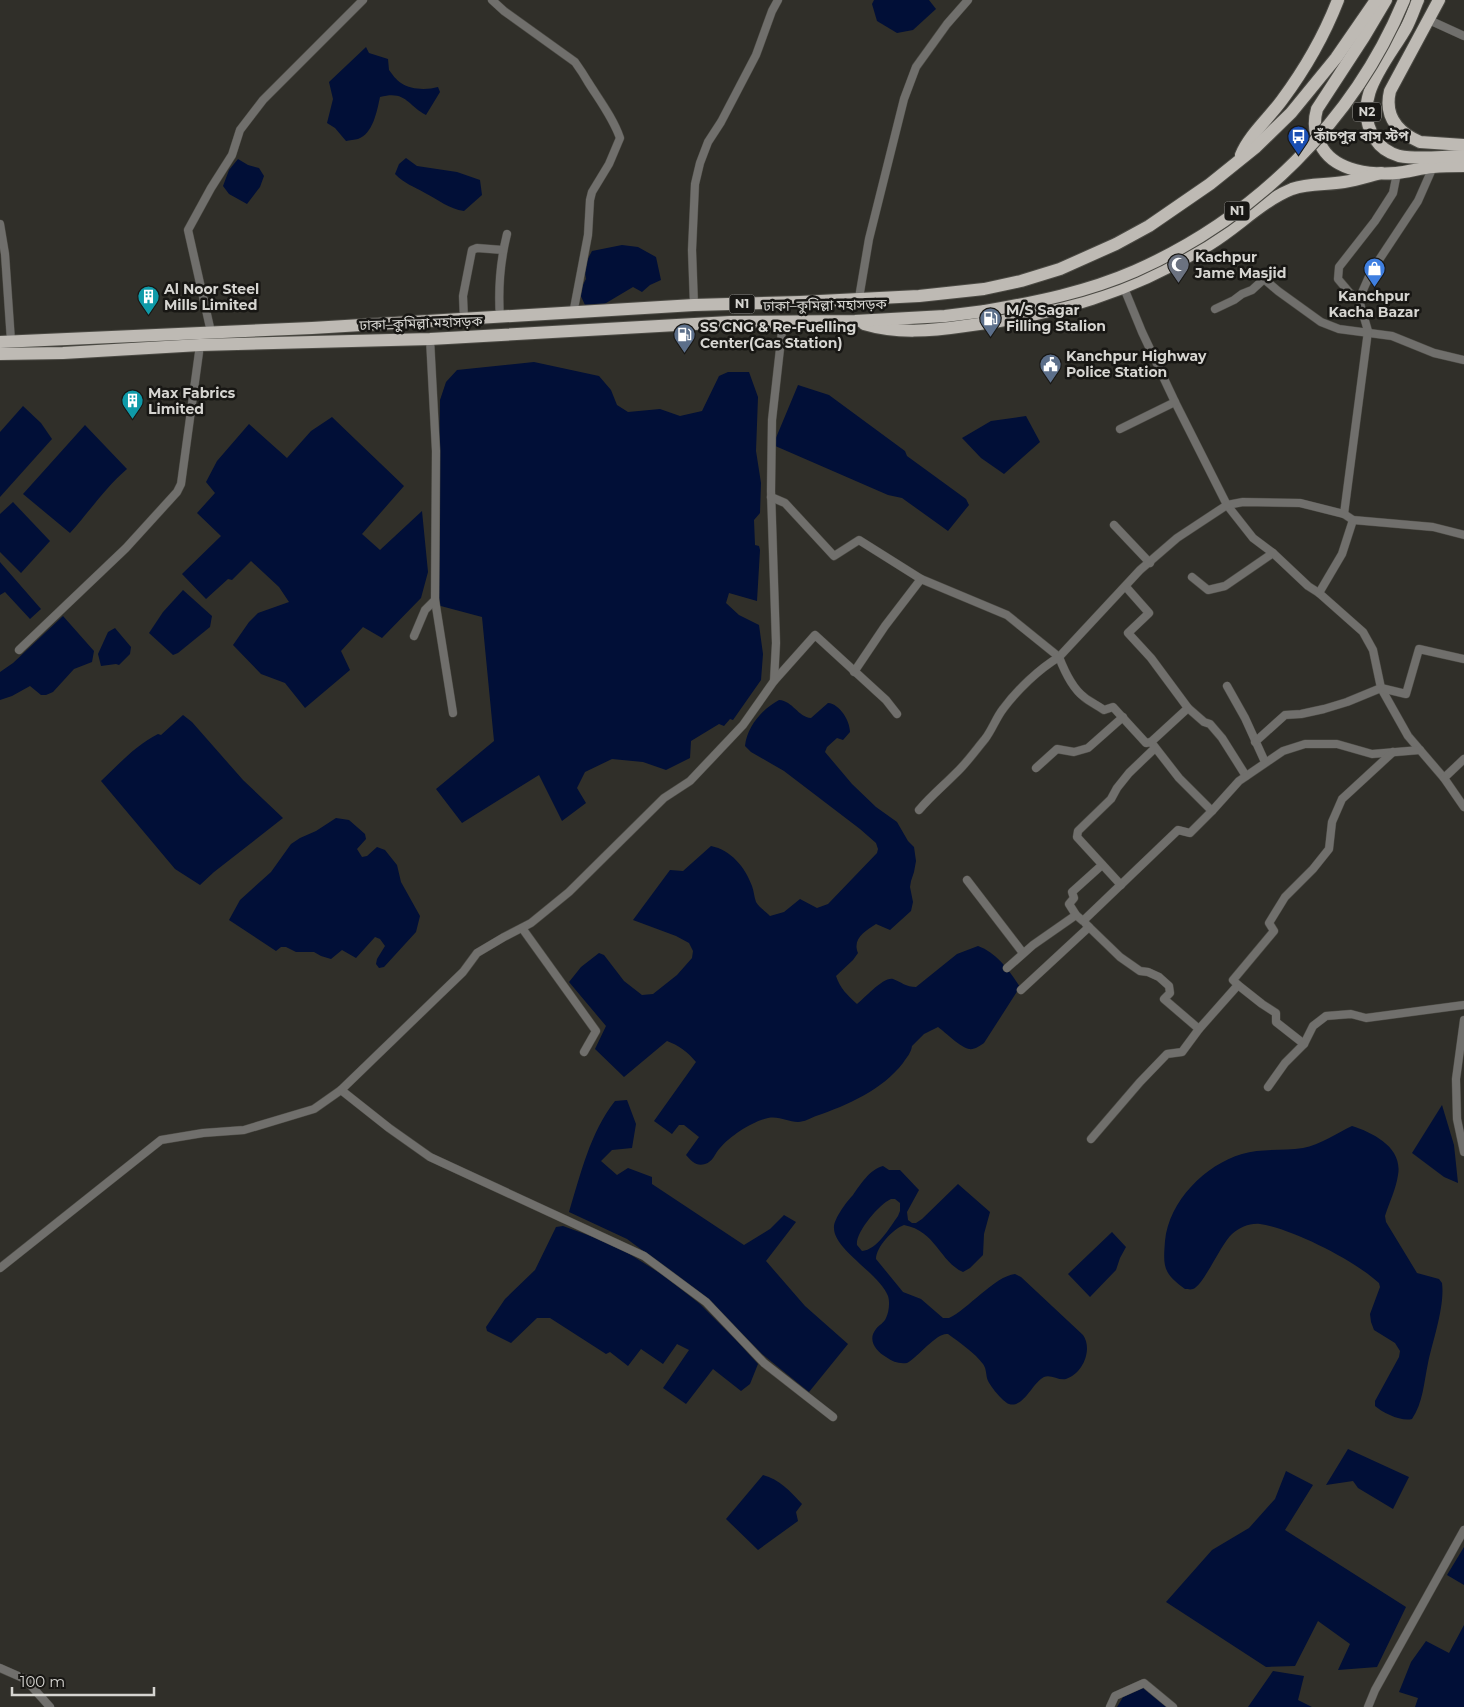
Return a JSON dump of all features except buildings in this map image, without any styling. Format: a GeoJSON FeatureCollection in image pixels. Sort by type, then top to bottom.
{"type":"FeatureCollection","features":[{"type":"Feature","properties":{"kind":"highway","name":"N1"},"geometry":{"type":"LineString","coordinates":[[1238,162],[1247,143],[1301,74],[1323,35],[1338,0]]}},
{"type":"Feature","properties":{"kind":"highway","name":"ঢাকা–কুমিল্লা মহাসড়ক"},"geometry":{"type":"LineString","coordinates":[[6,341],[312,328],[572,314],[694,305],[919,296],[975,290],[1021,281],[1088,258],[1149,226],[1182,205],[1238,162],[1291,113],[1336,58],[1376,0]]}},
{"type":"Feature","properties":{"kind":"highway"},"geometry":{"type":"LineString","coordinates":[[1386,0],[1347,64],[1322,98],[1314,120],[1314,129],[1318,142],[1324,152],[1336,162],[1352,169],[1397,173],[1433,167],[1464,166]]}},
{"type":"Feature","properties":{"kind":"highway","name":"ঢাকা–কুমিল্লা মহাসড়ক"},"geometry":{"type":"LineString","coordinates":[[0,354],[63,353],[200,345],[430,339],[730,322],[945,316],[1048,300],[1134,271],[1190,243],[1232,215],[1289,168],[1308,150],[1336,117],[1376,59],[1404,0]]}},
{"type":"Feature","properties":{"kind":"highway","name":"N2"},"geometry":{"type":"LineString","coordinates":[[1418,0],[1406,28],[1376,76],[1369,95],[1367,121],[1370,132],[1378,144],[1386,151],[1398,155],[1412,157],[1464,156]]}},
{"type":"Feature","properties":{"kind":"highway","name":"N2"},"geometry":{"type":"LineString","coordinates":[[1439,0],[1390,91],[1388,108],[1392,120],[1401,130],[1414,139],[1428,143],[1464,145]]}},
{"type":"Feature","properties":{"kind":"highway","name":"N1"},"geometry":{"type":"LineString","coordinates":[[855,320],[889,330],[952,328],[991,323],[1062,309],[1124,288],[1166,269],[1210,244],[1278,196],[1291,190],[1314,184],[1344,182],[1381,173]]}},
{"type":"Feature","properties":{"kind":"street"},"geometry":{"type":"LineString","coordinates":[[212,332],[188,230],[232,155],[240,130],[246,122],[263,100],[363,0]]}},
{"type":"Feature","properties":{"kind":"street"},"geometry":{"type":"LineString","coordinates":[[492,0],[504,12],[575,62],[616,126],[620,138],[609,164],[592,192],[588,235],[572,314]]}},
{"type":"Feature","properties":{"kind":"street"},"geometry":{"type":"LineString","coordinates":[[694,305],[692,250],[695,184],[700,163],[708,142],[721,122],[756,55],[778,0]]}},
{"type":"Feature","properties":{"kind":"street"},"geometry":{"type":"LineString","coordinates":[[859,298],[869,239],[904,99],[916,67],[947,24],[968,0]]}},
{"type":"Feature","properties":{"kind":"street"},"geometry":{"type":"LineString","coordinates":[[1429,20],[1464,36]]}},
{"type":"Feature","properties":{"kind":"street"},"geometry":{"type":"LineString","coordinates":[[1359,300],[1372,272],[1418,201],[1433,167]]}},
{"type":"Feature","properties":{"kind":"street"},"geometry":{"type":"LineString","coordinates":[[1344,514],[1368,331],[1359,300],[1338,279],[1339,267],[1375,221],[1393,193],[1397,173]]}},
{"type":"Feature","properties":{"kind":"street"},"geometry":{"type":"LineString","coordinates":[[0,224],[5,254],[6,341]]}},
{"type":"Feature","properties":{"kind":"street"},"geometry":{"type":"LineString","coordinates":[[500,318],[499,282],[507,234]]}},
{"type":"Feature","properties":{"kind":"street"},"geometry":{"type":"LineString","coordinates":[[464,320],[463,296],[472,250],[477,248],[503,250]]}},
{"type":"Feature","properties":{"kind":"street"},"geometry":{"type":"LineString","coordinates":[[1215,309],[1252,290],[1264,279],[1321,322],[1339,329],[1368,331],[1392,336],[1434,353],[1464,360]]}},
{"type":"Feature","properties":{"kind":"street"},"geometry":{"type":"LineString","coordinates":[[1124,288],[1142,332],[1175,402],[1227,505],[1253,538],[1273,553],[1308,586],[1320,593],[1363,632],[1373,650],[1381,688],[1408,736],[1444,778],[1464,807]]}},
{"type":"Feature","properties":{"kind":"street"},"geometry":{"type":"LineString","coordinates":[[774,681],[776,643],[771,497],[772,420],[782,322]]}},
{"type":"Feature","properties":{"kind":"street"},"geometry":{"type":"LineString","coordinates":[[430,339],[436,451],[435,600],[453,713]]}},
{"type":"Feature","properties":{"kind":"street"},"geometry":{"type":"LineString","coordinates":[[19,650],[119,555],[178,492],[181,484],[200,345]]}},
{"type":"Feature","properties":{"kind":"street"},"geometry":{"type":"LineString","coordinates":[[1120,429],[1175,402]]}},
{"type":"Feature","properties":{"kind":"street"},"geometry":{"type":"LineString","coordinates":[[771,497],[785,503],[834,556],[859,540],[921,579],[1007,615],[1059,657],[1077,691],[1084,698],[1104,710],[1113,707],[1146,743],[1153,745],[1179,778],[1212,811]]}},
{"type":"Feature","properties":{"kind":"street"},"geometry":{"type":"LineString","coordinates":[[919,810],[956,773],[987,737],[1002,710],[1018,690],[1024,687],[1045,666],[1059,657],[1140,570],[1177,538],[1227,505],[1243,502],[1300,503],[1344,514],[1353,520],[1433,527],[1464,534]]}},
{"type":"Feature","properties":{"kind":"street"},"geometry":{"type":"LineString","coordinates":[[1320,593],[1342,554],[1353,520]]}},
{"type":"Feature","properties":{"kind":"street"},"geometry":{"type":"LineString","coordinates":[[1114,525],[1150,563]]}},
{"type":"Feature","properties":{"kind":"street"},"geometry":{"type":"LineString","coordinates":[[1192,578],[1208,590],[1220,588],[1273,553]]}},
{"type":"Feature","properties":{"kind":"street"},"geometry":{"type":"LineString","coordinates":[[854,672],[885,626],[921,579]]}},
{"type":"Feature","properties":{"kind":"street"},"geometry":{"type":"LineString","coordinates":[[1126,587],[1150,613],[1128,633],[1151,658],[1188,708],[1204,722],[1210,724],[1222,738],[1246,776]]}},
{"type":"Feature","properties":{"kind":"street"},"geometry":{"type":"LineString","coordinates":[[414,636],[425,610],[435,600]]}},
{"type":"Feature","properties":{"kind":"street"},"geometry":{"type":"LineString","coordinates":[[0,1268],[161,1140],[203,1133],[244,1130],[314,1109],[341,1090],[463,972],[477,953],[531,923],[569,892],[664,798],[690,781],[742,725],[774,681],[815,635],[886,700],[897,714]]}},
{"type":"Feature","properties":{"kind":"street"},"geometry":{"type":"LineString","coordinates":[[1255,742],[1285,715],[1300,714],[1347,702],[1381,688],[1406,694],[1419,649],[1464,658]]}},
{"type":"Feature","properties":{"kind":"street"},"geometry":{"type":"LineString","coordinates":[[1227,686],[1265,762]]}},
{"type":"Feature","properties":{"kind":"street"},"geometry":{"type":"LineString","coordinates":[[1121,885],[1076,837],[1078,831],[1111,799],[1117,788],[1153,745],[1188,708]]}},
{"type":"Feature","properties":{"kind":"street"},"geometry":{"type":"LineString","coordinates":[[1036,768],[1058,749],[1074,752],[1088,748],[1123,717]]}},
{"type":"Feature","properties":{"kind":"street"},"geometry":{"type":"LineString","coordinates":[[1083,920],[1178,830],[1190,833],[1239,781],[1283,751],[1305,744],[1337,744],[1372,754],[1420,750]]}},
{"type":"Feature","properties":{"kind":"street"},"geometry":{"type":"LineString","coordinates":[[1304,1044],[1276,1022],[1276,1012],[1262,1004],[1233,980],[1274,932],[1268,923],[1284,897],[1313,869],[1329,849],[1332,822],[1342,799],[1393,752]]}},
{"type":"Feature","properties":{"kind":"street"},"geometry":{"type":"LineString","coordinates":[[1444,778],[1464,759]]}},
{"type":"Feature","properties":{"kind":"street"},"geometry":{"type":"LineString","coordinates":[[1102,865],[1072,892],[1074,898],[1069,904],[1076,915],[1120,957],[1140,971],[1148,972],[1158,977],[1169,986],[1170,993],[1164,999],[1199,1029]]}},
{"type":"Feature","properties":{"kind":"street"},"geometry":{"type":"LineString","coordinates":[[967,880],[1023,952]]}},
{"type":"Feature","properties":{"kind":"street"},"geometry":{"type":"LineString","coordinates":[[1007,968],[1023,952],[1076,915]]}},
{"type":"Feature","properties":{"kind":"street"},"geometry":{"type":"LineString","coordinates":[[1021,990],[1089,927]]}},
{"type":"Feature","properties":{"kind":"street"},"geometry":{"type":"LineString","coordinates":[[522,928],[596,1031],[584,1052]]}},
{"type":"Feature","properties":{"kind":"street"},"geometry":{"type":"LineString","coordinates":[[1091,1139],[1167,1054],[1182,1052],[1199,1029],[1238,985]]}},
{"type":"Feature","properties":{"kind":"street"},"geometry":{"type":"LineString","coordinates":[[1268,1087],[1286,1063],[1304,1044],[1313,1026],[1326,1016],[1351,1014],[1366,1018],[1464,1005]]}},
{"type":"Feature","properties":{"kind":"street"},"geometry":{"type":"LineString","coordinates":[[1464,1020],[1456,1079],[1457,1119],[1464,1152]]}},
{"type":"Feature","properties":{"kind":"street"},"geometry":{"type":"LineString","coordinates":[[341,1090],[430,1157],[644,1256],[706,1302],[764,1363],[833,1417]]}},
{"type":"Feature","properties":{"kind":"street"},"geometry":{"type":"LineString","coordinates":[[1368,1707],[1375,1690],[1464,1530]]}},
{"type":"Feature","properties":{"kind":"street"},"geometry":{"type":"LineString","coordinates":[[0,1668],[25,1679],[50,1707]]}},
{"type":"Feature","properties":{"kind":"street"},"geometry":{"type":"LineString","coordinates":[[1110,1707],[1115,1696],[1144,1683],[1173,1707]]}},
{"type":"Feature","properties":{"kind":"water"},"geometry":{"type":"Polygon","coordinates":[[[874,0],[929,0],[936,9],[913,30],[897,33],[877,21],[872,4],[874,0]]]}},
{"type":"Feature","properties":{"kind":"water"},"geometry":{"type":"Polygon","coordinates":[[[366,47],[369,53],[388,59],[389,70],[401,83],[419,89],[438,87],[440,92],[426,115],[401,97],[389,95],[380,97],[371,127],[358,139],[346,141],[335,128],[327,123],[333,99],[329,82],[366,47]]]}},
{"type":"Feature","properties":{"kind":"water"},"geometry":{"type":"Polygon","coordinates":[[[406,158],[417,166],[457,172],[480,180],[482,195],[464,211],[449,206],[406,183],[395,174],[399,164],[406,158]]]}},
{"type":"Feature","properties":{"kind":"water"},"geometry":{"type":"Polygon","coordinates":[[[238,159],[248,165],[259,168],[264,176],[260,187],[247,204],[229,194],[223,186],[229,170],[238,159]]]}},
{"type":"Feature","properties":{"kind":"water"},"geometry":{"type":"Polygon","coordinates":[[[622,245],[638,247],[656,257],[661,280],[650,285],[642,292],[633,287],[596,309],[585,305],[579,292],[586,279],[584,266],[592,251],[622,245]]]}},
{"type":"Feature","properties":{"kind":"water"},"geometry":{"type":"Polygon","coordinates":[[[534,362],[599,376],[611,390],[617,405],[628,412],[660,409],[680,416],[702,411],[719,376],[728,372],[749,372],[758,397],[756,451],[761,483],[760,513],[754,520],[755,545],[759,546],[760,550],[757,601],[729,593],[726,603],[739,615],[759,625],[763,654],[761,680],[733,720],[730,719],[724,726],[719,724],[691,741],[690,758],[666,770],[643,762],[612,759],[585,772],[577,788],[586,803],[562,821],[539,775],[462,823],[436,789],[494,741],[482,617],[437,605],[440,400],[446,382],[457,370],[534,362]]]}},
{"type":"Feature","properties":{"kind":"water"},"geometry":{"type":"Polygon","coordinates":[[[798,385],[829,395],[966,499],[969,505],[948,531],[902,498],[888,495],[773,445],[798,385]]]}},
{"type":"Feature","properties":{"kind":"water"},"geometry":{"type":"Polygon","coordinates":[[[23,406],[41,423],[52,439],[0,497],[0,432],[23,406]]]}},
{"type":"Feature","properties":{"kind":"water"},"geometry":{"type":"Polygon","coordinates":[[[1026,416],[1040,442],[1004,474],[981,458],[962,438],[991,421],[1026,416]]]}},
{"type":"Feature","properties":{"kind":"water"},"geometry":{"type":"Polygon","coordinates":[[[332,417],[404,486],[362,534],[380,550],[422,511],[428,572],[421,598],[382,638],[363,627],[341,651],[350,670],[305,708],[285,683],[261,674],[233,645],[249,622],[258,613],[289,602],[279,587],[251,561],[232,580],[228,579],[206,599],[182,574],[221,536],[197,513],[215,493],[206,482],[217,461],[249,424],[287,458],[311,431],[332,417]]]}},
{"type":"Feature","properties":{"kind":"water"},"geometry":{"type":"Polygon","coordinates":[[[85,425],[127,469],[104,492],[70,533],[23,494],[85,425]]]}},
{"type":"Feature","properties":{"kind":"water"},"geometry":{"type":"Polygon","coordinates":[[[13,502],[50,541],[21,573],[0,552],[0,514],[13,502]]]}},
{"type":"Feature","properties":{"kind":"water"},"geometry":{"type":"Polygon","coordinates":[[[0,562],[41,609],[30,619],[5,592],[0,595],[0,562]]]}},
{"type":"Feature","properties":{"kind":"water"},"geometry":{"type":"Polygon","coordinates":[[[183,590],[212,616],[210,627],[173,655],[149,633],[163,612],[183,590]]]}},
{"type":"Feature","properties":{"kind":"water"},"geometry":{"type":"Polygon","coordinates":[[[63,616],[94,651],[92,662],[74,669],[53,692],[46,695],[41,695],[30,686],[0,700],[0,672],[13,663],[63,616]]]}},
{"type":"Feature","properties":{"kind":"water"},"geometry":{"type":"Polygon","coordinates":[[[115,628],[131,647],[130,654],[119,665],[101,666],[98,654],[108,632],[115,628]]]}},
{"type":"Feature","properties":{"kind":"water"},"geometry":{"type":"Polygon","coordinates":[[[779,700],[788,703],[802,715],[811,718],[828,703],[840,710],[846,718],[850,732],[843,740],[837,738],[827,747],[825,752],[852,784],[876,807],[897,822],[908,841],[914,847],[916,861],[910,887],[913,902],[911,911],[890,930],[876,924],[861,936],[857,944],[858,953],[836,976],[844,991],[857,1004],[879,984],[889,979],[916,987],[957,954],[978,946],[997,958],[1007,968],[1020,987],[984,1043],[979,1046],[971,1049],[965,1048],[938,1027],[924,1034],[912,1046],[911,1051],[895,1073],[864,1096],[803,1121],[794,1122],[780,1118],[768,1118],[756,1122],[730,1139],[710,1161],[699,1165],[686,1155],[699,1137],[684,1125],[679,1125],[672,1134],[654,1121],[696,1062],[683,1049],[667,1041],[624,1077],[595,1049],[606,1026],[569,982],[581,967],[599,953],[604,955],[624,981],[642,995],[653,994],[677,975],[692,958],[693,951],[689,943],[676,936],[633,920],[670,870],[683,871],[711,846],[725,851],[736,860],[752,886],[756,902],[770,916],[784,912],[800,899],[817,908],[828,904],[877,853],[876,843],[860,829],[784,771],[751,752],[745,746],[746,739],[756,719],[779,700]]]}},
{"type":"Feature","properties":{"kind":"water"},"geometry":{"type":"Polygon","coordinates":[[[183,715],[192,722],[243,780],[283,818],[200,885],[175,869],[101,781],[135,749],[150,738],[158,734],[161,735],[183,715]]]}},
{"type":"Feature","properties":{"kind":"water"},"geometry":{"type":"Polygon","coordinates":[[[336,818],[349,820],[365,834],[366,839],[357,849],[362,857],[367,856],[377,847],[385,850],[397,865],[401,882],[420,916],[416,932],[384,967],[379,968],[376,964],[385,946],[380,939],[375,937],[356,958],[342,950],[331,959],[314,952],[296,952],[286,947],[281,947],[276,951],[229,920],[240,900],[271,872],[291,844],[336,818]]]}},
{"type":"Feature","properties":{"kind":"water"},"geometry":{"type":"Polygon","coordinates":[[[627,1100],[636,1124],[632,1148],[612,1150],[601,1161],[617,1175],[628,1168],[652,1177],[652,1184],[744,1245],[770,1229],[784,1215],[796,1222],[766,1261],[805,1306],[848,1344],[809,1392],[762,1354],[702,1294],[627,1239],[569,1212],[582,1168],[599,1126],[615,1101],[627,1100]]]}},
{"type":"Feature","properties":{"kind":"water"},"geometry":{"type":"Polygon","coordinates":[[[1442,1105],[1454,1145],[1458,1183],[1444,1177],[1412,1153],[1442,1105]]]}},
{"type":"Feature","properties":{"kind":"water"},"geometry":{"type":"Polygon","coordinates":[[[1352,1126],[1378,1137],[1391,1149],[1396,1157],[1398,1175],[1385,1216],[1386,1222],[1417,1273],[1439,1279],[1442,1283],[1442,1302],[1421,1399],[1416,1413],[1412,1419],[1408,1420],[1393,1416],[1375,1406],[1375,1401],[1399,1357],[1400,1351],[1395,1343],[1374,1330],[1370,1314],[1380,1287],[1379,1283],[1355,1265],[1323,1247],[1289,1232],[1274,1227],[1253,1224],[1238,1229],[1232,1234],[1202,1281],[1193,1289],[1185,1289],[1168,1274],[1166,1269],[1164,1257],[1168,1226],[1181,1199],[1202,1176],[1228,1159],[1242,1154],[1265,1150],[1303,1148],[1322,1142],[1352,1126]]]}},
{"type":"Feature","properties":{"kind":"water"},"geometry":{"type":"Polygon","coordinates":[[[883,1166],[889,1170],[900,1170],[919,1190],[907,1212],[908,1220],[912,1223],[922,1219],[958,1184],[990,1212],[984,1234],[983,1255],[963,1272],[949,1261],[931,1240],[915,1228],[904,1225],[890,1234],[879,1249],[876,1259],[903,1292],[921,1299],[943,1318],[949,1318],[999,1281],[1015,1274],[1021,1277],[1083,1335],[1087,1347],[1086,1354],[1085,1360],[1077,1372],[1066,1379],[1044,1377],[1019,1403],[1009,1404],[990,1384],[985,1367],[980,1360],[948,1334],[933,1340],[907,1363],[894,1361],[879,1352],[874,1345],[872,1337],[873,1333],[887,1316],[888,1296],[876,1279],[841,1245],[834,1228],[844,1206],[866,1178],[883,1166]],[[891,1199],[880,1207],[864,1226],[857,1240],[857,1245],[862,1251],[873,1247],[898,1216],[900,1203],[895,1199],[891,1199]]]}},
{"type":"Feature","properties":{"kind":"water"},"geometry":{"type":"Polygon","coordinates":[[[563,1226],[615,1245],[663,1275],[700,1304],[758,1364],[750,1384],[741,1391],[713,1369],[686,1404],[663,1388],[689,1350],[677,1344],[663,1364],[641,1349],[628,1366],[610,1352],[606,1354],[550,1318],[537,1318],[511,1343],[487,1331],[486,1327],[505,1299],[535,1270],[556,1227],[563,1226]]]}},
{"type":"Feature","properties":{"kind":"water"},"geometry":{"type":"Polygon","coordinates":[[[1112,1232],[1126,1247],[1116,1270],[1090,1297],[1068,1274],[1112,1232]]]}},
{"type":"Feature","properties":{"kind":"water"},"geometry":{"type":"Polygon","coordinates":[[[1348,1449],[1409,1477],[1393,1509],[1358,1488],[1353,1481],[1326,1485],[1348,1449]]]}},
{"type":"Feature","properties":{"kind":"water"},"geometry":{"type":"Polygon","coordinates":[[[1286,1471],[1313,1485],[1285,1530],[1406,1607],[1377,1667],[1338,1670],[1350,1644],[1318,1621],[1295,1666],[1266,1667],[1166,1602],[1212,1550],[1249,1528],[1275,1499],[1286,1471]]]}},
{"type":"Feature","properties":{"kind":"water"},"geometry":{"type":"Polygon","coordinates":[[[763,1475],[779,1483],[802,1504],[796,1512],[798,1521],[758,1550],[726,1519],[763,1475]]]}},
{"type":"Feature","properties":{"kind":"water"},"geometry":{"type":"Polygon","coordinates":[[[1464,1547],[1464,1585],[1447,1575],[1464,1547]]]}},
{"type":"Feature","properties":{"kind":"water"},"geometry":{"type":"Polygon","coordinates":[[[1464,1625],[1464,1707],[1415,1707],[1418,1698],[1399,1692],[1411,1662],[1426,1641],[1449,1653],[1464,1625]]]}},
{"type":"Feature","properties":{"kind":"water"},"geometry":{"type":"Polygon","coordinates":[[[1273,1671],[1304,1676],[1298,1700],[1312,1707],[1248,1707],[1273,1671]]]}},
{"type":"Feature","properties":{"kind":"water"},"geometry":{"type":"Polygon","coordinates":[[[1143,1687],[1168,1707],[1117,1707],[1123,1697],[1143,1687]]]}},
{"type":"Feature","properties":{"kind":"place","name":"কাঁচপুর বাস স্টপ"},"geometry":{"type":"Point","coordinates":[1298,155]}},
{"type":"Feature","properties":{"kind":"place","name":"Kachpur Jame Masjid"},"geometry":{"type":"Point","coordinates":[1179,284]}},
{"type":"Feature","properties":{"kind":"place","name":"Kanchpur Kacha Bazar"},"geometry":{"type":"Point","coordinates":[1374,287]}},
{"type":"Feature","properties":{"kind":"place","name":"Al Noor Steel Mills Limited"},"geometry":{"type":"Point","coordinates":[148,316]}},
{"type":"Feature","properties":{"kind":"place","name":"M/S Sagar Filling Stalion"},"geometry":{"type":"Point","coordinates":[990,337]}},
{"type":"Feature","properties":{"kind":"place","name":"SS CNG & Re-Fuelling Center(Gas Station)"},"geometry":{"type":"Point","coordinates":[684,354]}},
{"type":"Feature","properties":{"kind":"place","name":"Kanchpur Highway Police Station"},"geometry":{"type":"Point","coordinates":[1050,383]}},
{"type":"Feature","properties":{"kind":"place","name":"Max Fabrics Limited"},"geometry":{"type":"Point","coordinates":[132,420]}}]}
